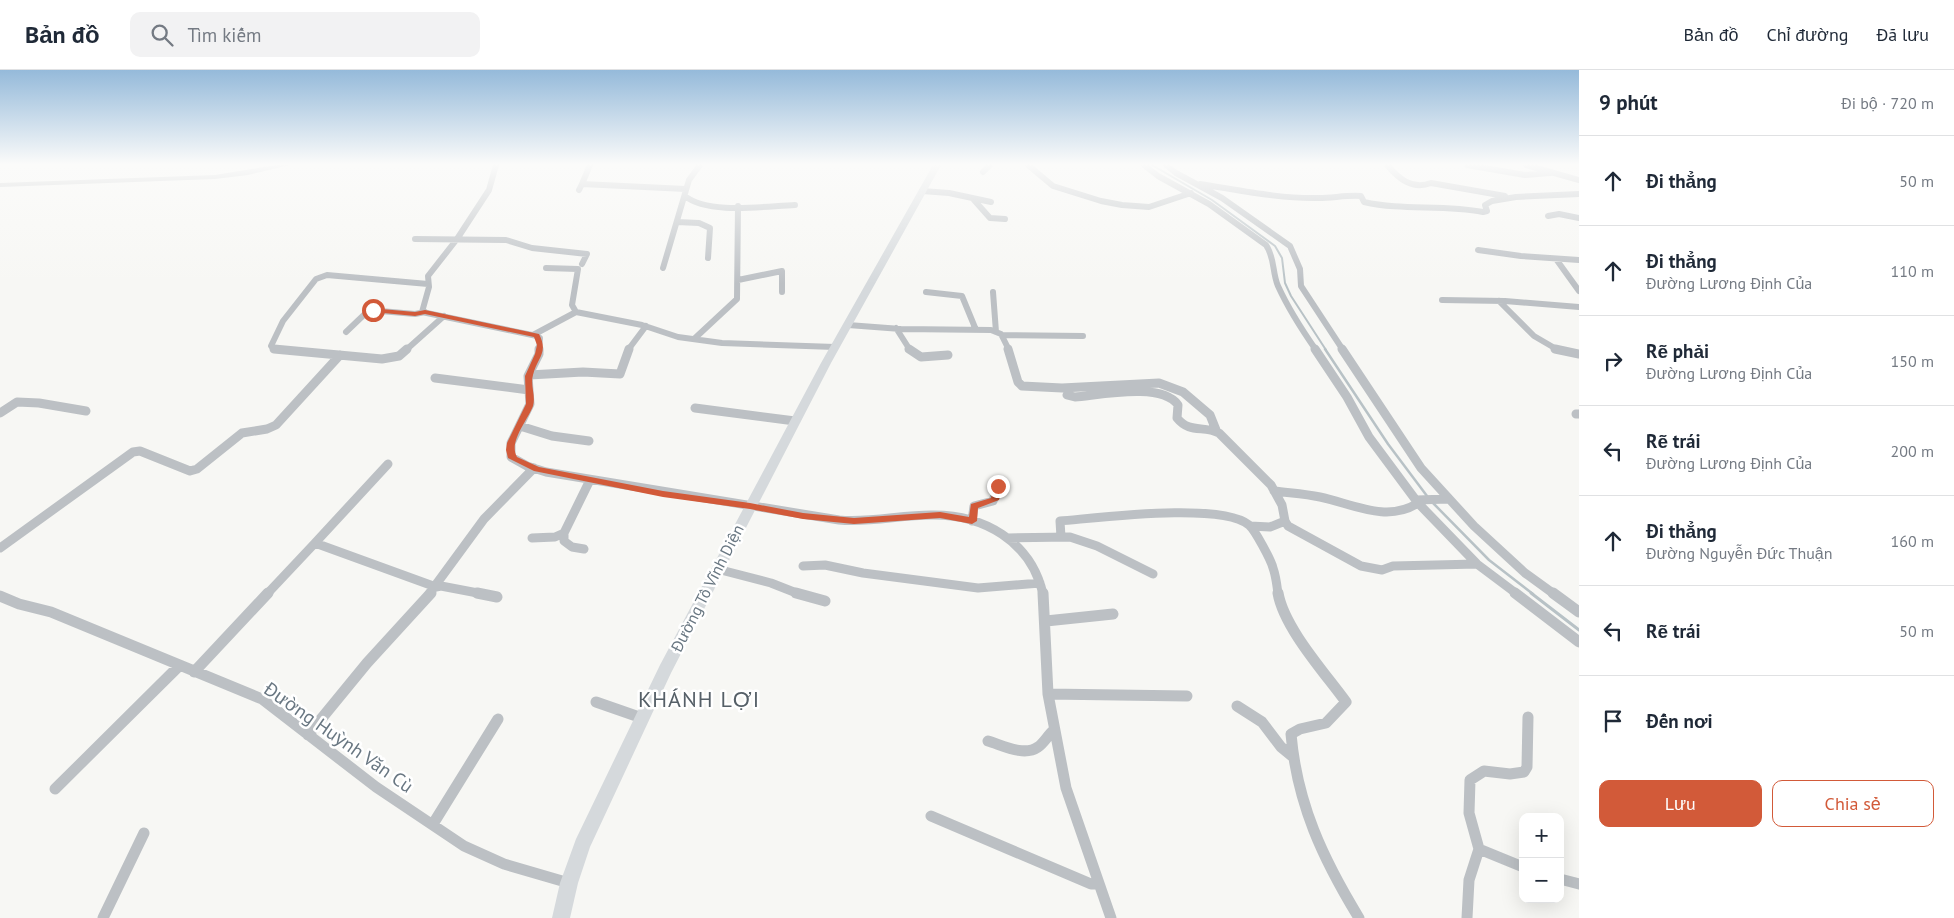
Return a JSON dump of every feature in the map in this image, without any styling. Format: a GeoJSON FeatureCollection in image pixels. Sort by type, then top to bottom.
{"type":"FeatureCollection","features":[{"type":"Feature","properties":{"kind":"main road","name":"Đường Tô Vĩnh Diện"},"geometry":{"type":"LineString","coordinates":[[561,918],[569,883],[582,845],[642,718],[717,569],[795,421],[915,205]]}},
{"type":"Feature","properties":{"kind":"street"},"geometry":{"type":"LineString","coordinates":[[425,312],[422,312],[422,307],[427,293],[428,276],[457,239],[479,205]]}},
{"type":"Feature","properties":{"kind":"street"},"geometry":{"type":"LineString","coordinates":[[663,268],[682,205]]}},
{"type":"Feature","properties":{"kind":"street"},"geometry":{"type":"LineString","coordinates":[[700,205],[708,207],[795,205]]}},
{"type":"Feature","properties":{"kind":"street"},"geometry":{"type":"LineString","coordinates":[[978,205],[990,218],[1005,219]]}},
{"type":"Feature","properties":{"kind":"street"},"geometry":{"type":"LineString","coordinates":[[1120,205],[1149,207],[1156,205]]}},
{"type":"Feature","properties":{"kind":"street"},"geometry":{"type":"LineString","coordinates":[[1208,205],[1266,245],[1272,253],[1277,284],[1301,328],[1347,397],[1369,437],[1418,501],[1477,564],[1579,642]]}},
{"type":"Feature","properties":{"kind":"street"},"geometry":{"type":"LineString","coordinates":[[1231,205],[1290,246],[1300,268],[1301,286],[1421,468],[1444,498],[1525,573],[1579,612]]}},
{"type":"Feature","properties":{"kind":"street"},"geometry":{"type":"LineString","coordinates":[[1383,205],[1420,208],[1454,207],[1483,212],[1487,211],[1486,205]]}},
{"type":"Feature","properties":{"kind":"street"},"geometry":{"type":"LineString","coordinates":[[694,339],[736,302],[738,296],[738,206]]}},
{"type":"Feature","properties":{"kind":"street"},"geometry":{"type":"LineString","coordinates":[[1548,216],[1559,214],[1579,218]]}},
{"type":"Feature","properties":{"kind":"street"},"geometry":{"type":"LineString","coordinates":[[676,222],[697,222],[710,228],[708,258]]}},
{"type":"Feature","properties":{"kind":"street"},"geometry":{"type":"LineString","coordinates":[[415,239],[506,240],[542,249],[582,252],[587,256],[582,264]]}},
{"type":"Feature","properties":{"kind":"street"},"geometry":{"type":"LineString","coordinates":[[1478,250],[1579,260]]}},
{"type":"Feature","properties":{"kind":"street"},"geometry":{"type":"LineString","coordinates":[[1556,259],[1579,291]]}},
{"type":"Feature","properties":{"kind":"street"},"geometry":{"type":"LineString","coordinates":[[546,268],[578,270],[572,305],[576,312]]}},
{"type":"Feature","properties":{"kind":"street"},"geometry":{"type":"LineString","coordinates":[[738,280],[782,271],[782,292]]}},
{"type":"Feature","properties":{"kind":"street"},"geometry":{"type":"LineString","coordinates":[[428,284],[327,276],[316,279],[283,321],[271,346],[274,349],[382,359],[399,356],[444,316]]}},
{"type":"Feature","properties":{"kind":"street"},"geometry":{"type":"LineString","coordinates":[[926,292],[962,296],[976,330]]}},
{"type":"Feature","properties":{"kind":"street"},"geometry":{"type":"LineString","coordinates":[[993,292],[999,333],[1007,344],[1018,382],[1022,386],[1062,388],[1159,383],[1183,392],[1210,415],[1216,430],[1271,485],[1282,505],[1285,521],[1288,526],[1345,558],[1371,569],[1383,570],[1392,566],[1477,564]]}},
{"type":"Feature","properties":{"kind":"street"},"geometry":{"type":"LineString","coordinates":[[1442,300],[1498,301],[1579,308]]}},
{"type":"Feature","properties":{"kind":"street"},"geometry":{"type":"LineString","coordinates":[[1498,301],[1539,342],[1556,351],[1579,354]]}},
{"type":"Feature","properties":{"kind":"street"},"geometry":{"type":"LineString","coordinates":[[346,332],[369,310],[415,314],[425,312],[540,338],[539,354],[529,375],[530,404],[511,443],[511,456],[534,468],[663,494],[750,506],[803,516],[854,521],[940,515],[972,521],[998,531],[1008,538],[1025,553],[1043,593],[1046,621],[1048,694],[1066,788],[1111,918]]}},
{"type":"Feature","properties":{"kind":"street"},"geometry":{"type":"LineString","coordinates":[[533,335],[576,312],[646,326],[678,336],[722,343],[835,347]]}},
{"type":"Feature","properties":{"kind":"street"},"geometry":{"type":"LineString","coordinates":[[848,325],[1084,336]]}},
{"type":"Feature","properties":{"kind":"street"},"geometry":{"type":"LineString","coordinates":[[529,375],[583,372],[620,374],[627,350],[635,337],[646,326]]}},
{"type":"Feature","properties":{"kind":"street"},"geometry":{"type":"LineString","coordinates":[[896,328],[913,355],[923,358],[948,355]]}},
{"type":"Feature","properties":{"kind":"street"},"geometry":{"type":"LineString","coordinates":[[0,548],[132,452],[140,451],[190,471],[197,469],[242,433],[272,428],[286,416],[306,390],[318,381],[340,355]]}},
{"type":"Feature","properties":{"kind":"street"},"geometry":{"type":"LineString","coordinates":[[435,378],[529,390]]}},
{"type":"Feature","properties":{"kind":"street"},"geometry":{"type":"LineString","coordinates":[[1067,395],[1075,397],[1160,393],[1173,398],[1178,406],[1177,418],[1181,425],[1188,430],[1216,430]]}},
{"type":"Feature","properties":{"kind":"street"},"geometry":{"type":"LineString","coordinates":[[0,413],[17,402],[39,403],[86,411]]}},
{"type":"Feature","properties":{"kind":"street"},"geometry":{"type":"LineString","coordinates":[[695,408],[795,421]]}},
{"type":"Feature","properties":{"kind":"street"},"geometry":{"type":"LineString","coordinates":[[520,426],[552,436],[589,441]]}},
{"type":"Feature","properties":{"kind":"street"},"geometry":{"type":"LineString","coordinates":[[194,672],[388,464]]}},
{"type":"Feature","properties":{"kind":"street"},"geometry":{"type":"LineString","coordinates":[[308,735],[367,663],[436,587],[484,519],[534,468]]}},
{"type":"Feature","properties":{"kind":"street"},"geometry":{"type":"LineString","coordinates":[[584,550],[572,547],[564,541],[564,533],[590,480]]}},
{"type":"Feature","properties":{"kind":"street"},"geometry":{"type":"LineString","coordinates":[[972,521],[974,506],[995,500],[998,486],[1002,484]]}},
{"type":"Feature","properties":{"kind":"street"},"geometry":{"type":"LineString","coordinates":[[1274,491],[1321,497],[1376,511],[1411,510],[1418,501],[1444,498]]}},
{"type":"Feature","properties":{"kind":"street"},"geometry":{"type":"LineString","coordinates":[[1061,537],[1060,522],[1173,512],[1228,517],[1240,520],[1250,526],[1270,527],[1285,521]]}},
{"type":"Feature","properties":{"kind":"street"},"geometry":{"type":"LineString","coordinates":[[1250,526],[1273,567],[1280,604],[1296,633],[1346,702],[1326,723],[1300,729],[1291,734],[1292,756],[1298,787],[1319,847],[1358,918]]}},
{"type":"Feature","properties":{"kind":"street"},"geometry":{"type":"LineString","coordinates":[[532,538],[555,537],[564,533]]}},
{"type":"Feature","properties":{"kind":"street"},"geometry":{"type":"LineString","coordinates":[[1008,538],[1070,537],[1098,546],[1153,574]]}},
{"type":"Feature","properties":{"kind":"street"},"geometry":{"type":"LineString","coordinates":[[315,543],[436,587],[496,597]]}},
{"type":"Feature","properties":{"kind":"street"},"geometry":{"type":"LineString","coordinates":[[803,566],[825,565],[863,573],[978,588],[1040,583]]}},
{"type":"Feature","properties":{"kind":"street"},"geometry":{"type":"LineString","coordinates":[[717,569],[771,582],[803,596],[825,601]]}},
{"type":"Feature","properties":{"kind":"street","name":"Đường Huỳnh Văn Cù"},"geometry":{"type":"LineString","coordinates":[[0,596],[19,604],[51,612],[262,700],[376,787],[472,850],[504,864],[569,883]]}},
{"type":"Feature","properties":{"kind":"street"},"geometry":{"type":"LineString","coordinates":[[1046,621],[1113,614]]}},
{"type":"Feature","properties":{"kind":"street"},"geometry":{"type":"LineString","coordinates":[[55,788],[179,666]]}},
{"type":"Feature","properties":{"kind":"street"},"geometry":{"type":"LineString","coordinates":[[1048,694],[1187,696]]}},
{"type":"Feature","properties":{"kind":"street"},"geometry":{"type":"LineString","coordinates":[[596,702],[642,718]]}},
{"type":"Feature","properties":{"kind":"street"},"geometry":{"type":"LineString","coordinates":[[1237,706],[1259,720],[1271,732],[1282,751],[1292,756]]}},
{"type":"Feature","properties":{"kind":"street"},"geometry":{"type":"LineString","coordinates":[[1467,918],[1469,880],[1479,849],[1469,813],[1470,780],[1476,773],[1489,770],[1508,774],[1524,772],[1527,767],[1528,717]]}},
{"type":"Feature","properties":{"kind":"street"},"geometry":{"type":"LineString","coordinates":[[433,824],[498,719]]}},
{"type":"Feature","properties":{"kind":"street"},"geometry":{"type":"LineString","coordinates":[[988,741],[1022,750],[1031,750],[1037,747],[1054,730]]}},
{"type":"Feature","properties":{"kind":"street"},"geometry":{"type":"LineString","coordinates":[[931,816],[1091,884],[1098,884]]}},
{"type":"Feature","properties":{"kind":"street"},"geometry":{"type":"LineString","coordinates":[[103,918],[144,833]]}},
{"type":"Feature","properties":{"kind":"street"},"geometry":{"type":"LineString","coordinates":[[1479,849],[1486,854],[1519,866]]}},
{"type":"Feature","properties":{"kind":"street"},"geometry":{"type":"LineString","coordinates":[[1564,880],[1579,884]]}},
{"type":"Feature","properties":{"kind":"waterway"},"geometry":{"type":"LineString","coordinates":[[1218,205],[1275,246],[1282,258],[1285,283],[1291,296],[1326,350]]}},
{"type":"Feature","properties":{"kind":"waterway"},"geometry":{"type":"LineString","coordinates":[[1325,349],[1388,444],[1427,496]]}},
{"type":"Feature","properties":{"kind":"waterway"},"geometry":{"type":"LineString","coordinates":[[1432,502],[1489,560],[1533,594]]}},
{"type":"Feature","properties":{"kind":"waterway"},"geometry":{"type":"LineString","coordinates":[[1531,593],[1579,630]]}},
{"type":"Feature","properties":{"kind":"district","name":"KHÁNH LỢI"},"geometry":{"type":"Point","coordinates":[699,699]}},
{"type":"Feature","properties":{"kind":"route"},"geometry":{"type":"LineString","coordinates":[[373,310],[415,314],[425,312],[540,338],[539,354],[528,376],[530,404],[511,443],[510,450],[511,456],[514,459],[537,469],[663,494],[750,506],[803,516],[854,521],[940,515],[972,521],[974,506],[995,500],[998,486]]}}]}
